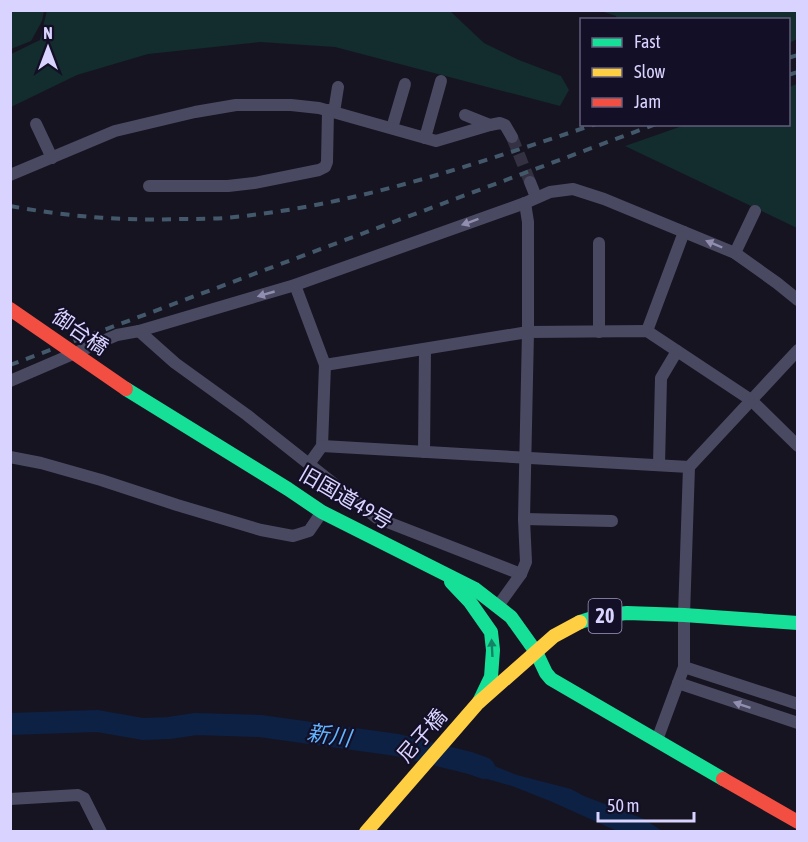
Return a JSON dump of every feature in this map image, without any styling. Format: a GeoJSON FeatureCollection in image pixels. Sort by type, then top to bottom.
{"type":"FeatureCollection","features":[{"type":"Feature","properties":{"kind":"street"},"geometry":{"type":"LineString","coordinates":[[425,138],[441,81]]}},
{"type":"Feature","properties":{"kind":"street"},"geometry":{"type":"LineString","coordinates":[[392,128],[405,84]]}},
{"type":"Feature","properties":{"kind":"street"},"geometry":{"type":"LineString","coordinates":[[149,186],[228,186],[319,170],[327,162],[331,111],[338,87]]}},
{"type":"Feature","properties":{"kind":"street"},"geometry":{"type":"LineString","coordinates":[[10,175],[115,131],[218,107],[253,104],[319,108],[436,141],[500,123],[505,125],[512,137]]}},
{"type":"Feature","properties":{"kind":"street"},"geometry":{"type":"LineString","coordinates":[[465,114],[490,125]]}},
{"type":"Feature","properties":{"kind":"street"},"geometry":{"type":"LineString","coordinates":[[36,124],[52,158]]}},
{"type":"Feature","properties":{"kind":"street"},"geometry":{"type":"LineString","coordinates":[[498,606],[521,574],[526,561],[524,519],[530,182]]}},
{"type":"Feature","properties":{"kind":"street"},"geometry":{"type":"LineString","coordinates":[[10,381],[117,335],[139,331],[295,285],[550,192],[573,189],[604,199],[735,253],[798,300]]}},
{"type":"Feature","properties":{"kind":"street"},"geometry":{"type":"LineString","coordinates":[[735,253],[755,211]]}},
{"type":"Feature","properties":{"kind":"street"},"geometry":{"type":"LineString","coordinates":[[647,331],[684,232]]}},
{"type":"Feature","properties":{"kind":"street"},"geometry":{"type":"LineString","coordinates":[[599,243],[599,332]]}},
{"type":"Feature","properties":{"kind":"street"},"geometry":{"type":"LineString","coordinates":[[295,285],[325,365],[322,446],[309,464]]}},
{"type":"Feature","properties":{"kind":"street","name":"御台橋"},"geometry":{"type":"LineString","coordinates":[[10,309],[126,389]]}},
{"type":"Feature","properties":{"kind":"street"},"geometry":{"type":"LineString","coordinates":[[139,331],[175,363],[247,415],[377,518],[521,574]]}},
{"type":"Feature","properties":{"kind":"street"},"geometry":{"type":"LineString","coordinates":[[325,365],[528,332],[647,331],[751,400],[798,446]]}},
{"type":"Feature","properties":{"kind":"street"},"geometry":{"type":"LineString","coordinates":[[424,349],[424,452]]}},
{"type":"Feature","properties":{"kind":"street"},"geometry":{"type":"LineString","coordinates":[[657,740],[684,667],[689,467],[798,350]]}},
{"type":"Feature","properties":{"kind":"street"},"geometry":{"type":"LineString","coordinates":[[659,465],[661,378],[677,351]]}},
{"type":"Feature","properties":{"kind":"street","name":"旧国道49号"},"geometry":{"type":"LineString","coordinates":[[126,389],[322,512],[475,589],[511,617],[536,652],[551,679],[798,822]]}},
{"type":"Feature","properties":{"kind":"street"},"geometry":{"type":"LineString","coordinates":[[322,446],[689,467]]}},
{"type":"Feature","properties":{"kind":"street"},"geometry":{"type":"LineString","coordinates":[[10,457],[41,463],[100,480],[261,530],[293,536],[309,531],[322,512]]}},
{"type":"Feature","properties":{"kind":"street"},"geometry":{"type":"LineString","coordinates":[[524,519],[612,521]]}},
{"type":"Feature","properties":{"kind":"street"},"geometry":{"type":"LineString","coordinates":[[443,573],[470,602],[491,632],[493,650],[491,677],[478,704]]}},
{"type":"Feature","properties":{"kind":"street","name":"20"},"geometry":{"type":"LineString","coordinates":[[478,704],[554,636],[599,616],[627,613],[684,615],[798,623]]}},
{"type":"Feature","properties":{"kind":"street"},"geometry":{"type":"LineString","coordinates":[[684,667],[798,704]]}},
{"type":"Feature","properties":{"kind":"street"},"geometry":{"type":"LineString","coordinates":[[678,683],[798,723]]}},
{"type":"Feature","properties":{"kind":"street","name":"尼子橋"},"geometry":{"type":"LineString","coordinates":[[366,831],[478,704]]}},
{"type":"Feature","properties":{"kind":"street"},"geometry":{"type":"LineString","coordinates":[[10,799],[78,795],[84,798],[101,831]]}},
{"type":"Feature","properties":{"kind":"green space"},"geometry":{"type":"Polygon","coordinates":[[[11,10],[44,11],[42,21],[31,41],[11,49],[11,10]]]}},
{"type":"Feature","properties":{"kind":"green space"},"geometry":{"type":"Polygon","coordinates":[[[47,10],[450,11],[484,43],[519,60],[561,76],[569,90],[560,106],[335,47],[260,42],[148,54],[77,75],[11,107],[11,54],[40,40],[47,10]]]}},
{"type":"Feature","properties":{"kind":"green space"},"geometry":{"type":"Polygon","coordinates":[[[601,11],[797,11],[797,39],[790,42],[790,18],[616,18],[601,11]]]}},
{"type":"Feature","properties":{"kind":"green space"},"geometry":{"type":"Polygon","coordinates":[[[797,84],[797,228],[625,146],[682,126],[790,126],[790,87],[797,84]]]}},
{"type":"Feature","properties":{"kind":"water"},"geometry":{"type":"Polygon","coordinates":[[[464,751],[477,759],[517,775],[571,789],[644,819],[662,831],[617,831],[512,786],[449,768],[464,751]]]}},
{"type":"Feature","properties":{"kind":"waterway","name":"新川"},"geometry":{"type":"LineString","coordinates":[[10,724],[97,721],[143,729],[196,724],[260,726],[397,745],[484,768]]}},
{"type":"Feature","properties":{"kind":"tunnel"},"geometry":{"type":"LineString","coordinates":[[512,137],[530,182]]}},
{"type":"Feature","properties":{"kind":"railway"},"geometry":{"type":"LineString","coordinates":[[790,57],[798,55]]}},
{"type":"Feature","properties":{"kind":"railway"},"geometry":{"type":"LineString","coordinates":[[790,74],[798,72]]}},
{"type":"Feature","properties":{"kind":"railway"},"geometry":{"type":"LineString","coordinates":[[10,206],[54,213],[139,219],[219,218],[272,212],[319,204],[413,182],[590,126]]}},
{"type":"Feature","properties":{"kind":"railway"},"geometry":{"type":"LineString","coordinates":[[10,365],[651,126]]}},
{"type":"Feature","properties":{"kind":"traffic: fast"},"geometry":{"type":"LineString","coordinates":[[126,389],[322,512],[475,589],[511,617],[536,652],[551,679],[723,779]]}},
{"type":"Feature","properties":{"kind":"traffic: fast"},"geometry":{"type":"LineString","coordinates":[[451,582],[470,602],[491,632],[493,650],[491,677],[479,702]]}},
{"type":"Feature","properties":{"kind":"traffic: fast"},"geometry":{"type":"LineString","coordinates":[[580,622],[599,616],[627,613],[798,623]]}},
{"type":"Feature","properties":{"kind":"traffic: slow"},"geometry":{"type":"LineString","coordinates":[[366,832],[478,703],[554,636],[580,622]]}},
{"type":"Feature","properties":{"kind":"traffic: jam"},"geometry":{"type":"LineString","coordinates":[[10,309],[126,389]]}},
{"type":"Feature","properties":{"kind":"traffic: jam"},"geometry":{"type":"LineString","coordinates":[[723,779],[798,822]]}}]}
